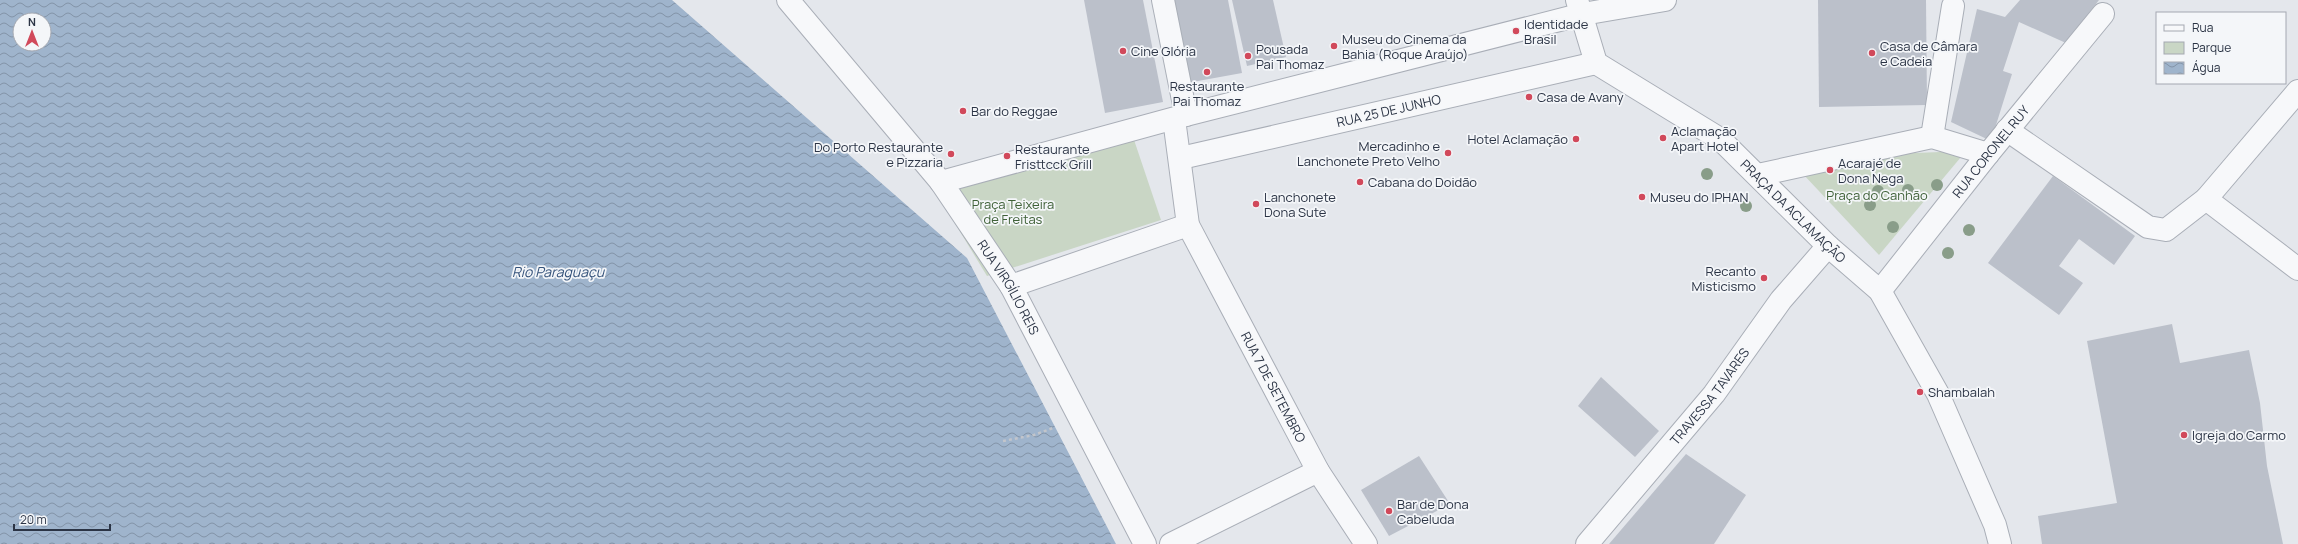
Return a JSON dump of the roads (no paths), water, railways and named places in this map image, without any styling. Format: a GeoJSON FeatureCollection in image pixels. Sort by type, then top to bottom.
{"type":"FeatureCollection","features":[{"type":"Feature","properties":{"kind":"street","name":"RUA VIRGÍLIO REIS"},"geometry":{"type":"LineString","coordinates":[[788,0],[941,182],[1012,286],[1145,544]]}},
{"type":"Feature","properties":{"kind":"street"},"geometry":{"type":"LineString","coordinates":[[1012,286],[1188,225],[1181,158],[1180,117],[1163,0]]}},
{"type":"Feature","properties":{"kind":"street"},"geometry":{"type":"LineString","coordinates":[[941,182],[1580,7],[1665,0]]}},
{"type":"Feature","properties":{"kind":"street"},"geometry":{"type":"LineString","coordinates":[[1932,137],[1954,6]]}},
{"type":"Feature","properties":{"kind":"street"},"geometry":{"type":"LineString","coordinates":[[1580,7],[1596,63]]}},
{"type":"Feature","properties":{"kind":"street","name":"RUA CORONEL RUY"},"geometry":{"type":"LineString","coordinates":[[1880,291],[2007,130],[2103,14]]}},
{"type":"Feature","properties":{"kind":"street","name":"RUA 25 DE JUNHO"},"geometry":{"type":"LineString","coordinates":[[1181,158],[1596,63]]}},
{"type":"Feature","properties":{"kind":"street","name":"PRAÇA DA ACLAMAÇÃO"},"geometry":{"type":"LineString","coordinates":[[1596,63],[1720,139],[1828,246],[1880,291],[1938,394],[1995,526],[2000,544]]}},
{"type":"Feature","properties":{"kind":"street"},"geometry":{"type":"LineString","coordinates":[[2007,130],[2148,227],[2166,230],[2206,199],[2298,91]]}},
{"type":"Feature","properties":{"kind":"street"},"geometry":{"type":"LineString","coordinates":[[1758,175],[1932,137],[1988,154]]}},
{"type":"Feature","properties":{"kind":"street"},"geometry":{"type":"LineString","coordinates":[[2206,199],[2298,269]]}},
{"type":"Feature","properties":{"kind":"street","name":"RUA 7 DE SETEMBRO"},"geometry":{"type":"LineString","coordinates":[[1188,225],[1318,471],[1366,544]]}},
{"type":"Feature","properties":{"kind":"street","name":"TRAVESSA TAVARES"},"geometry":{"type":"LineString","coordinates":[[1593,542],[1714,394],[1781,300],[1828,246]]}},
{"type":"Feature","properties":{"kind":"street"},"geometry":{"type":"LineString","coordinates":[[1171,544],[1318,471]]}},
{"type":"Feature","properties":{"kind":"water","name":"Rio Paraguaçu"},"geometry":{"type":"Polygon","coordinates":[[[0,0],[672,0],[967,258],[1116,544],[0,544],[0,0]]]}},
{"type":"Feature","properties":{"kind":"place","name":"Identidade Brasil"},"geometry":{"type":"Point","coordinates":[1516,31]}},
{"type":"Feature","properties":{"kind":"place","name":"Museu do Cinema da Bahia (Roque Araújo)"},"geometry":{"type":"Point","coordinates":[1334,46]}},
{"type":"Feature","properties":{"kind":"place","name":"Cine Glória"},"geometry":{"type":"Point","coordinates":[1123,51]}},
{"type":"Feature","properties":{"kind":"place","name":"Casa de Câmara e Cadeia"},"geometry":{"type":"Point","coordinates":[1872,53]}},
{"type":"Feature","properties":{"kind":"place","name":"Pousada Pai Thomaz"},"geometry":{"type":"Point","coordinates":[1248,56]}},
{"type":"Feature","properties":{"kind":"place","name":"Restaurante Pai Thomaz"},"geometry":{"type":"Point","coordinates":[1207,72]}},
{"type":"Feature","properties":{"kind":"place","name":"Casa de Avany"},"geometry":{"type":"Point","coordinates":[1529,97]}},
{"type":"Feature","properties":{"kind":"place","name":"Bar do Reggae"},"geometry":{"type":"Point","coordinates":[963,111]}},
{"type":"Feature","properties":{"kind":"place","name":"Aclamação Apart Hotel"},"geometry":{"type":"Point","coordinates":[1663,138]}},
{"type":"Feature","properties":{"kind":"place","name":"Hotel Aclamação"},"geometry":{"type":"Point","coordinates":[1576,139]}},
{"type":"Feature","properties":{"kind":"place","name":"Mercadinho e Lanchonete Preto Velho"},"geometry":{"type":"Point","coordinates":[1448,153]}},
{"type":"Feature","properties":{"kind":"place","name":"Do Porto Restaurante e Pizzaria"},"geometry":{"type":"Point","coordinates":[951,154]}},
{"type":"Feature","properties":{"kind":"place","name":"Restaurante Fristtcck Grill"},"geometry":{"type":"Point","coordinates":[1007,156]}},
{"type":"Feature","properties":{"kind":"place","name":"Acarajé de Dona Nega"},"geometry":{"type":"Point","coordinates":[1830,170]}},
{"type":"Feature","properties":{"kind":"place","name":"Cabana do Doidão"},"geometry":{"type":"Point","coordinates":[1360,182]}},
{"type":"Feature","properties":{"kind":"place","name":"Museu do IPHAN"},"geometry":{"type":"Point","coordinates":[1642,197]}},
{"type":"Feature","properties":{"kind":"place","name":"Lanchonete Dona Sute"},"geometry":{"type":"Point","coordinates":[1256,204]}},
{"type":"Feature","properties":{"kind":"place","name":"Recanto Misticismo"},"geometry":{"type":"Point","coordinates":[1764,278]}},
{"type":"Feature","properties":{"kind":"place","name":"Shambalah"},"geometry":{"type":"Point","coordinates":[1920,392]}},
{"type":"Feature","properties":{"kind":"place","name":"Igreja do Carmo"},"geometry":{"type":"Point","coordinates":[2184,435]}},
{"type":"Feature","properties":{"kind":"place","name":"Bar de Dona Cabeluda"},"geometry":{"type":"Point","coordinates":[1389,511]}},
{"type":"Feature","properties":{"kind":"park label","name":"Praça do Canhão"},"geometry":{"type":"Point","coordinates":[1877,195]}},
{"type":"Feature","properties":{"kind":"park label","name":"Praça Teixeira de Freitas"},"geometry":{"type":"Point","coordinates":[1013,212]}}]}
